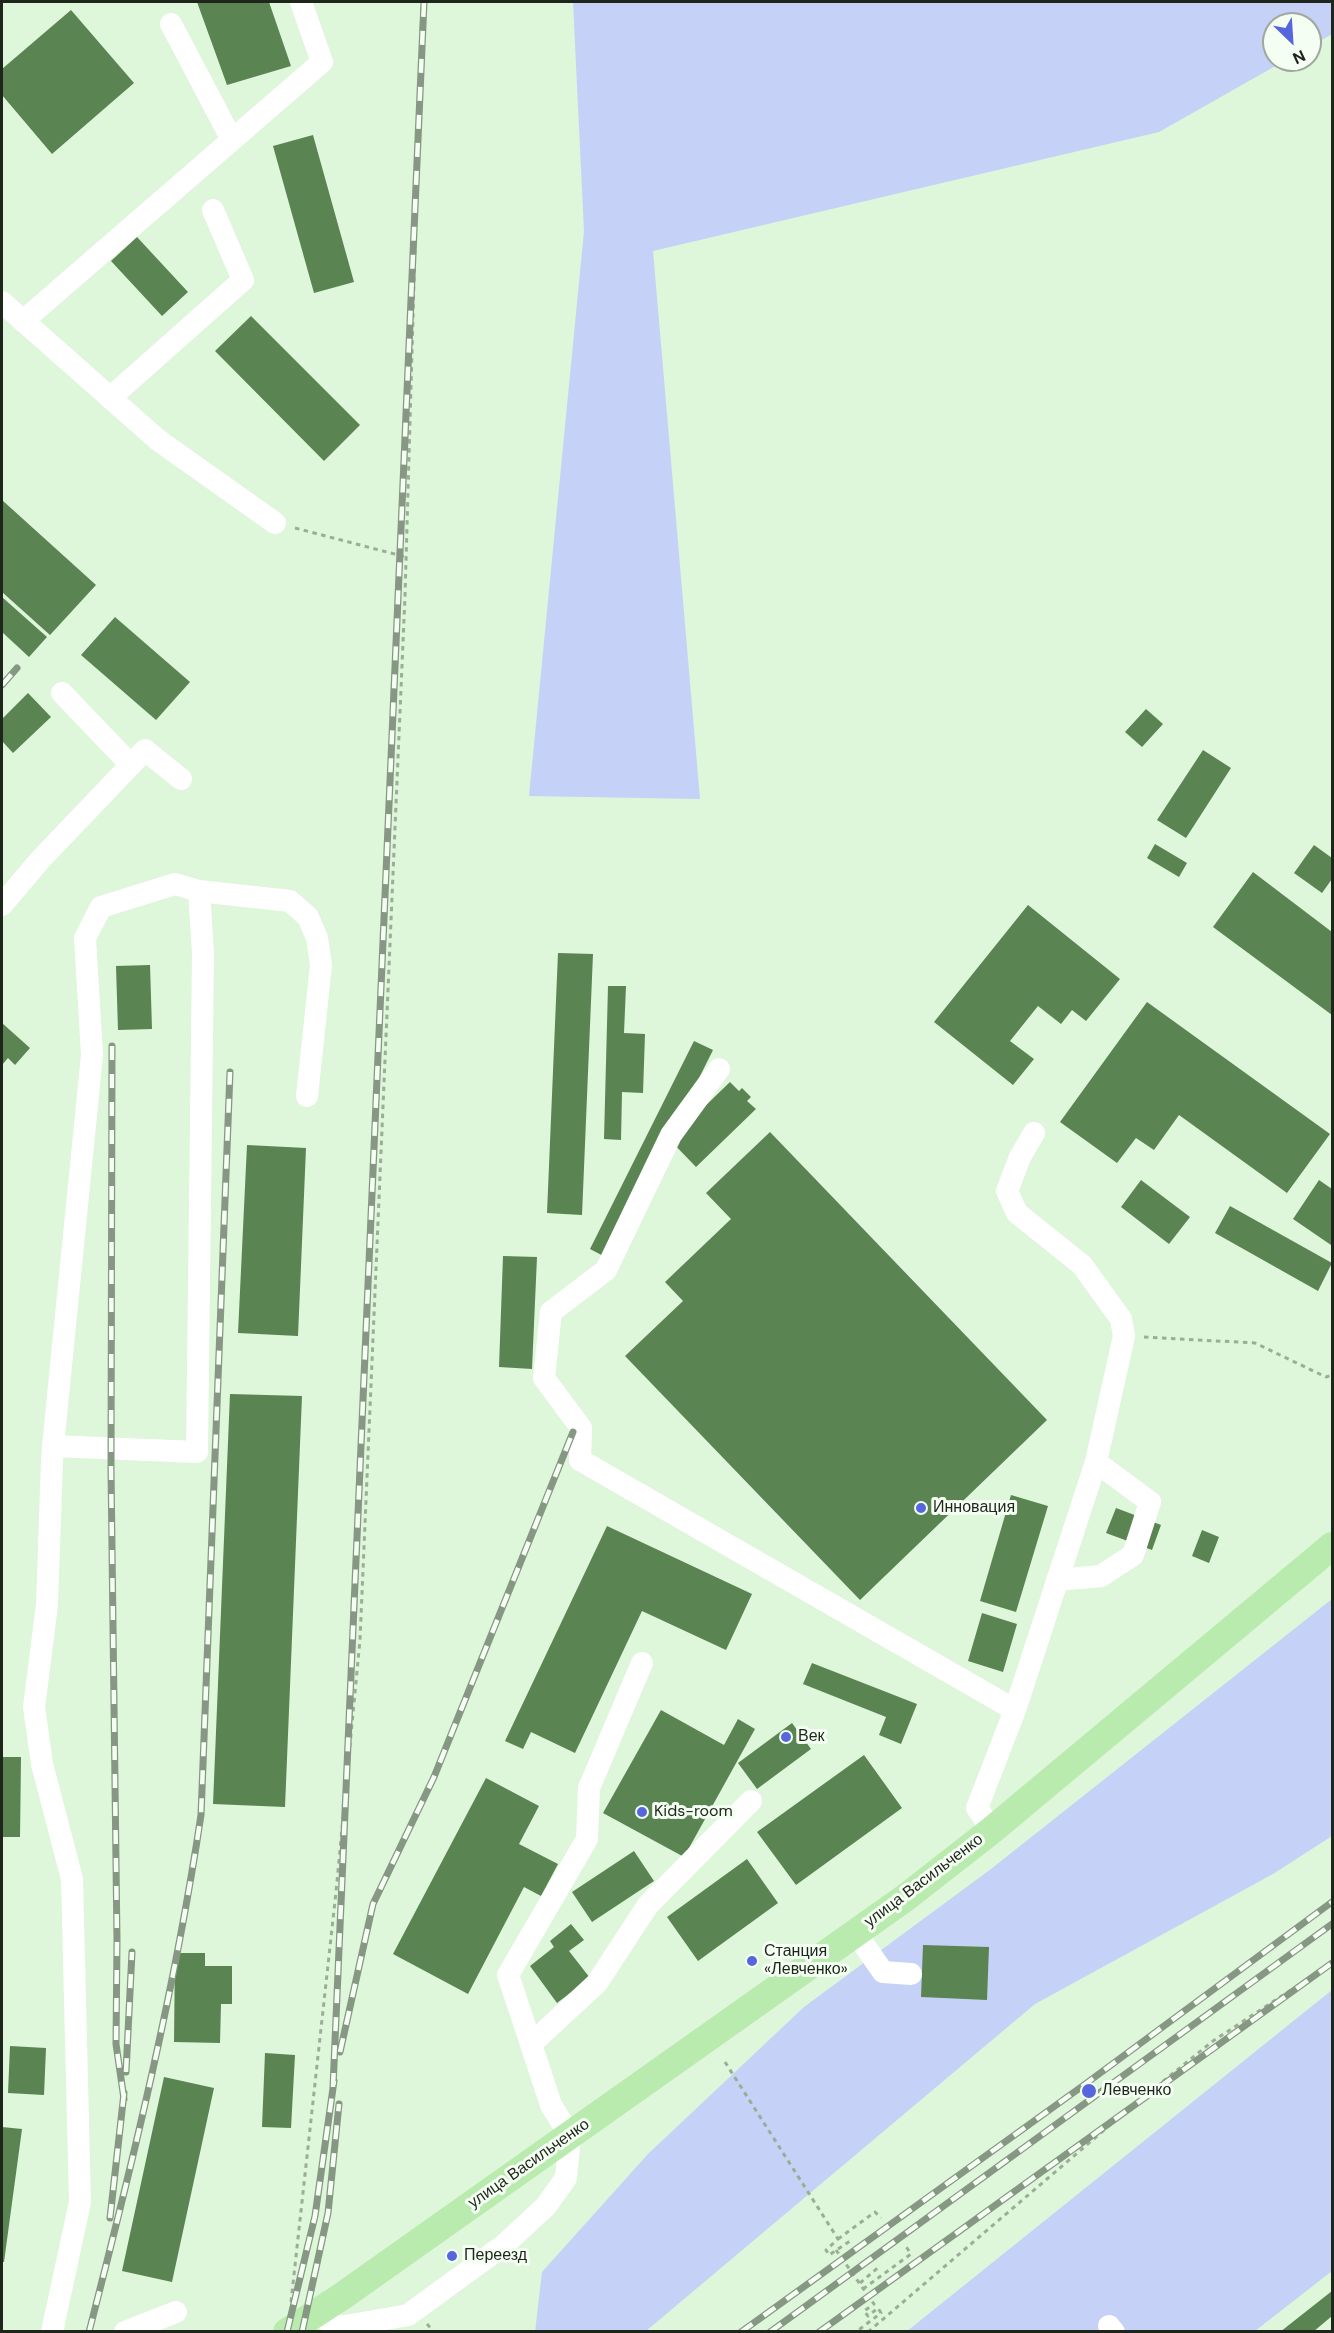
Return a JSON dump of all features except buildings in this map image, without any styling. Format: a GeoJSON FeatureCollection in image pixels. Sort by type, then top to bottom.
{"type":"FeatureCollection","features":[{"type":"Feature","properties":{"kind":"main road","name":"улица Васильченко"},"geometry":{"type":"LineString","coordinates":[[297,2318],[570,2136],[904,1898],[992,1830],[1332,1546]]}},
{"type":"Feature","properties":{"kind":"street"},"geometry":{"type":"LineString","coordinates":[[24,321],[322,62],[302,2]]}},
{"type":"Feature","properties":{"kind":"street"},"geometry":{"type":"LineString","coordinates":[[171,24],[232,140]]}},
{"type":"Feature","properties":{"kind":"street"},"geometry":{"type":"LineString","coordinates":[[110,398],[243,280],[213,210]]}},
{"type":"Feature","properties":{"kind":"street"},"geometry":{"type":"LineString","coordinates":[[2,302],[158,440],[275,523]]}},
{"type":"Feature","properties":{"kind":"street"},"geometry":{"type":"LineString","coordinates":[[63,693],[131,765]]}},
{"type":"Feature","properties":{"kind":"street"},"geometry":{"type":"LineString","coordinates":[[2,905],[41,859],[145,750],[181,780]]}},
{"type":"Feature","properties":{"kind":"street"},"geometry":{"type":"LineString","coordinates":[[52,2331],[80,2202],[72,1879],[42,1764],[34,1707],[47,1605],[53,1446],[92,1055],[85,938],[101,907],[175,884],[199,891],[290,901],[308,917],[317,938],[321,965],[308,1096]]}},
{"type":"Feature","properties":{"kind":"street"},"geometry":{"type":"LineString","coordinates":[[53,1446],[197,1452],[202,965],[199,891]]}},
{"type":"Feature","properties":{"kind":"street"},"geometry":{"type":"LineString","coordinates":[[719,1069],[671,1135],[606,1270],[551,1312],[544,1378],[581,1428],[580,1460],[1015,1710]]}},
{"type":"Feature","properties":{"kind":"street"},"geometry":{"type":"LineString","coordinates":[[992,1830],[977,1808],[1015,1710],[1096,1462],[1124,1336],[1122,1319],[1082,1265],[1017,1213],[1007,1191],[1020,1157],[1034,1133]]}},
{"type":"Feature","properties":{"kind":"street"},"geometry":{"type":"LineString","coordinates":[[1057,1580],[1101,1576],[1133,1556],[1150,1502],[1096,1462]]}},
{"type":"Feature","properties":{"kind":"street"},"geometry":{"type":"LineString","coordinates":[[297,2318],[340,2327],[408,2315],[504,2245],[546,2206],[566,2178],[570,2136],[550,2105],[508,1975],[587,1839],[589,1788],[642,1663]]}},
{"type":"Feature","properties":{"kind":"street"},"geometry":{"type":"LineString","coordinates":[[531,2044],[597,1983],[648,1905],[751,1801]]}},
{"type":"Feature","properties":{"kind":"street"},"geometry":{"type":"LineString","coordinates":[[855,1932],[884,1972],[911,1974]]}},
{"type":"Feature","properties":{"kind":"street"},"geometry":{"type":"LineString","coordinates":[[125,2331],[176,2312]]}},
{"type":"Feature","properties":{"kind":"path"},"geometry":{"type":"LineString","coordinates":[[297,2318],[360,1640],[406,557],[422,2]]}},
{"type":"Feature","properties":{"kind":"path"},"geometry":{"type":"LineString","coordinates":[[275,523],[406,557]]}},
{"type":"Feature","properties":{"kind":"path"},"geometry":{"type":"LineString","coordinates":[[1124,1336],[1255,1343],[1326,1377],[1332,1375]]}},
{"type":"Feature","properties":{"kind":"path"},"geometry":{"type":"LineString","coordinates":[[868,2331],[1130,2108],[1213,2041],[1332,1963]]}},
{"type":"Feature","properties":{"kind":"path"},"geometry":{"type":"LineString","coordinates":[[725,2062],[838,2239]]}},
{"type":"Feature","properties":{"kind":"path"},"geometry":{"type":"LineString","coordinates":[[853,2238],[829,2255],[826,2250],[875,2212],[880,2218]]}},
{"type":"Feature","properties":{"kind":"path"},"geometry":{"type":"LineString","coordinates":[[863,2289],[911,2254],[905,2245]]}},
{"type":"Feature","properties":{"kind":"path"},"geometry":{"type":"LineString","coordinates":[[836,2250],[874,2304],[864,2311],[868,2316],[878,2308],[881,2313],[856,2331]]}},
{"type":"Feature","properties":{"kind":"path"},"geometry":{"type":"LineString","coordinates":[[860,2283],[880,2266]]}},
{"type":"Feature","properties":{"kind":"shaded area"},"geometry":{"type":"Polygon","coordinates":[[[573,2],[1332,2],[1332,34],[1322,40],[1322,12],[1262,12],[1262,72],[1265,72],[1159,132],[653,251],[700,799],[529,796],[584,231],[573,2]]]}},
{"type":"Feature","properties":{"kind":"shaded area"},"geometry":{"type":"Polygon","coordinates":[[[1332,1599],[1332,1836],[1273,1874],[1035,2004],[646,2331],[535,2332],[542,2272],[648,2154],[804,2007],[991,1869],[1332,1599]]]}},
{"type":"Feature","properties":{"kind":"shaded area"},"geometry":{"type":"Polygon","coordinates":[[[1332,1990],[1332,2271],[1255,2331],[906,2332],[1332,1990]]]}},
{"type":"Feature","properties":{"kind":"railway"},"geometry":{"type":"LineString","coordinates":[[333,2087],[424,2]]}},
{"type":"Feature","properties":{"kind":"railway"},"geometry":{"type":"LineString","coordinates":[[2,685],[17,668]]}},
{"type":"Feature","properties":{"kind":"railway"},"geometry":{"type":"LineString","coordinates":[[112,1046],[111,1469],[117,1941],[116,2044],[124,2099]]}},
{"type":"Feature","properties":{"kind":"railway"},"geometry":{"type":"LineString","coordinates":[[89,2332],[152,2075],[179,1945],[201,1815],[230,1072]]}},
{"type":"Feature","properties":{"kind":"railway"},"geometry":{"type":"LineString","coordinates":[[340,2052],[373,1904],[434,1777],[573,1432]]}},
{"type":"Feature","properties":{"kind":"railway"},"geometry":{"type":"LineString","coordinates":[[741,2332],[1084,2085],[1332,1902]]}},
{"type":"Feature","properties":{"kind":"railway"},"geometry":{"type":"LineString","coordinates":[[770,2332],[1332,1924]]}},
{"type":"Feature","properties":{"kind":"railway"},"geometry":{"type":"LineString","coordinates":[[126,2072],[132,1952]]}},
{"type":"Feature","properties":{"kind":"railway"},"geometry":{"type":"LineString","coordinates":[[819,2332],[1332,1963]]}},
{"type":"Feature","properties":{"kind":"railway"},"geometry":{"type":"LineString","coordinates":[[287,2332],[315,2216],[334,2081]]}},
{"type":"Feature","properties":{"kind":"railway"},"geometry":{"type":"LineString","coordinates":[[110,2218],[124,2093]]}},
{"type":"Feature","properties":{"kind":"railway"},"geometry":{"type":"LineString","coordinates":[[302,2332],[328,2213],[339,2104]]}},
{"type":"Feature","properties":{"kind":"place","name":"Инновация"},"geometry":{"type":"Point","coordinates":[921,1508]}},
{"type":"Feature","properties":{"kind":"place","name":"Век"},"geometry":{"type":"Point","coordinates":[786,1737]}},
{"type":"Feature","properties":{"kind":"place","name":"Kids-room"},"geometry":{"type":"Point","coordinates":[642,1812]}},
{"type":"Feature","properties":{"kind":"place","name":"Станция «Левченко»"},"geometry":{"type":"Point","coordinates":[752,1961]}},
{"type":"Feature","properties":{"kind":"place","name":"Левченко"},"geometry":{"type":"Point","coordinates":[1089,2091]}},
{"type":"Feature","properties":{"kind":"place","name":"Переезд"},"geometry":{"type":"Point","coordinates":[452,2256]}}]}
